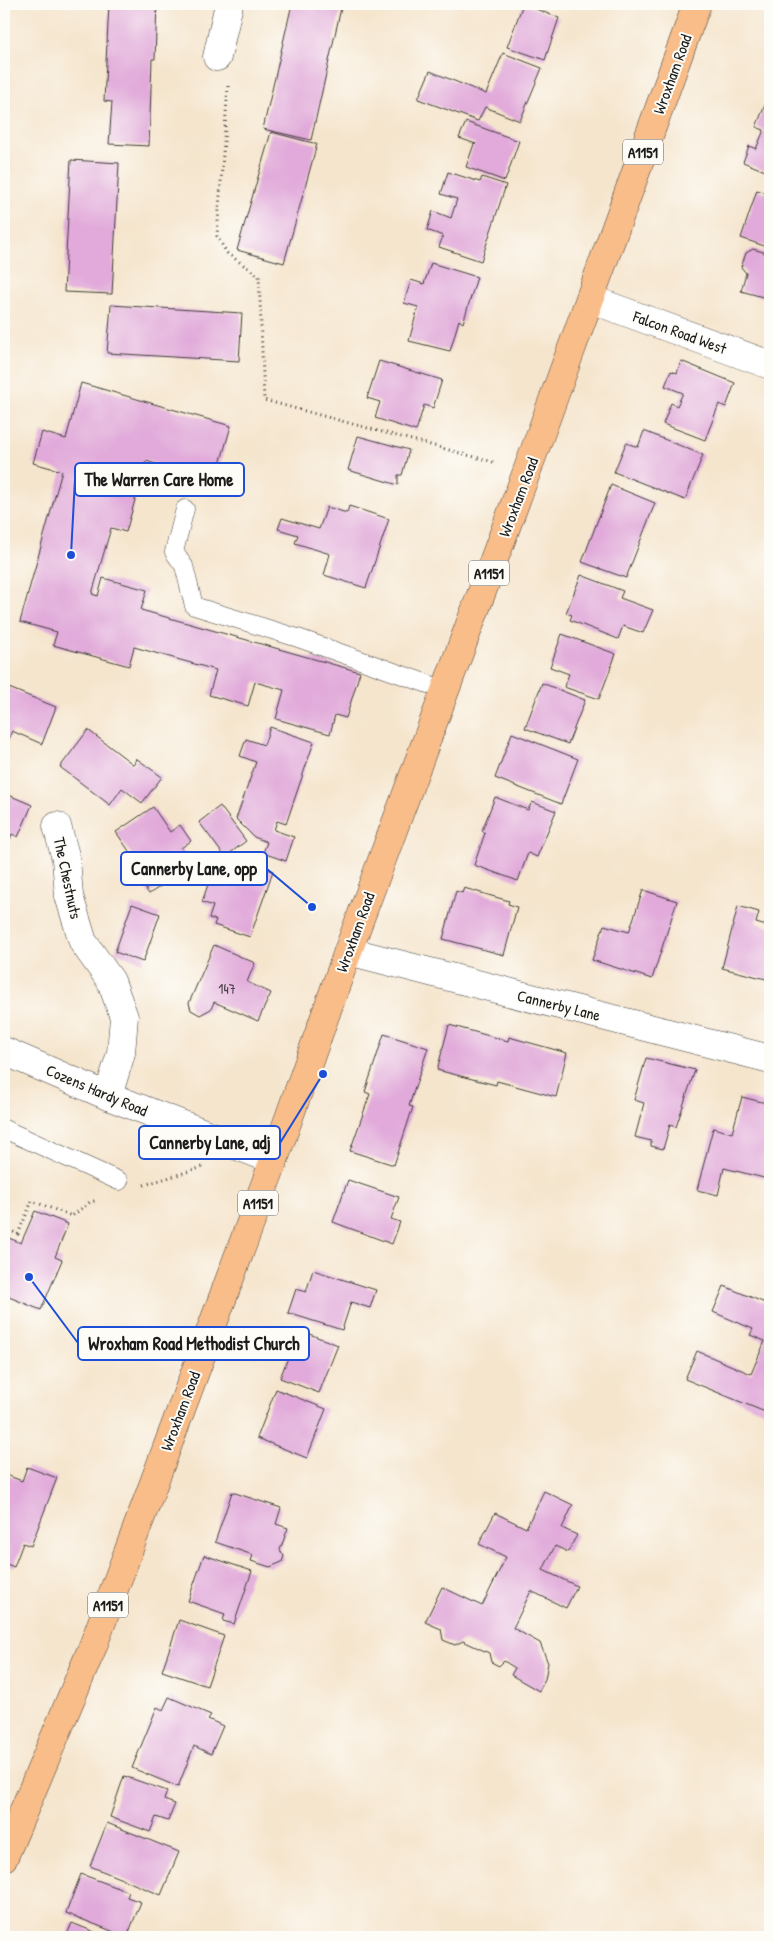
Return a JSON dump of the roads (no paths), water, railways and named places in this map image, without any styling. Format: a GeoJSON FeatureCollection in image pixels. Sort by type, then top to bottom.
{"type":"FeatureCollection","features":[{"type":"Feature","properties":{"kind":"main road","name":"Wroxham Road"},"geometry":{"type":"LineString","coordinates":[[4,1857],[93,1646],[274,1160],[348,951],[527,471],[697,4]]}},
{"type":"Feature","properties":{"kind":"street"},"geometry":{"type":"LineString","coordinates":[[223,67],[228,4]]}},
{"type":"Feature","properties":{"kind":"street","name":"Falcon Road West"},"geometry":{"type":"LineString","coordinates":[[590,300],[770,365]]}},
{"type":"Feature","properties":{"kind":"street","name":"The Chestnuts"},"geometry":{"type":"LineString","coordinates":[[57,826],[66,859],[69,896],[83,942],[110,981],[124,1017],[121,1052],[108,1096]]}},
{"type":"Feature","properties":{"kind":"street","name":"Cannerby Lane"},"geometry":{"type":"LineString","coordinates":[[348,951],[770,1059]]}},
{"type":"Feature","properties":{"kind":"street","name":"Cozens Hardy Road"},"geometry":{"type":"LineString","coordinates":[[4,1051],[108,1096],[274,1160]]}},
{"type":"Feature","properties":{"kind":"lane"},"geometry":{"type":"LineString","coordinates":[[185,509],[174,552],[184,566],[194,606],[298,638],[445,690]]}},
{"type":"Feature","properties":{"kind":"lane"},"geometry":{"type":"LineString","coordinates":[[4,1129],[119,1181]]}},
{"type":"Feature","properties":{"kind":"place","name":"The Warren Care Home"},"geometry":{"type":"Point","coordinates":[71,555]}},
{"type":"Feature","properties":{"kind":"place","name":"Cannerby Lane, opp"},"geometry":{"type":"Point","coordinates":[312,907]}},
{"type":"Feature","properties":{"kind":"place","name":"Cannerby Lane, adj"},"geometry":{"type":"Point","coordinates":[323,1074]}},
{"type":"Feature","properties":{"kind":"place","name":"Wroxham Road Methodist Church"},"geometry":{"type":"Point","coordinates":[29,1277]}}]}
